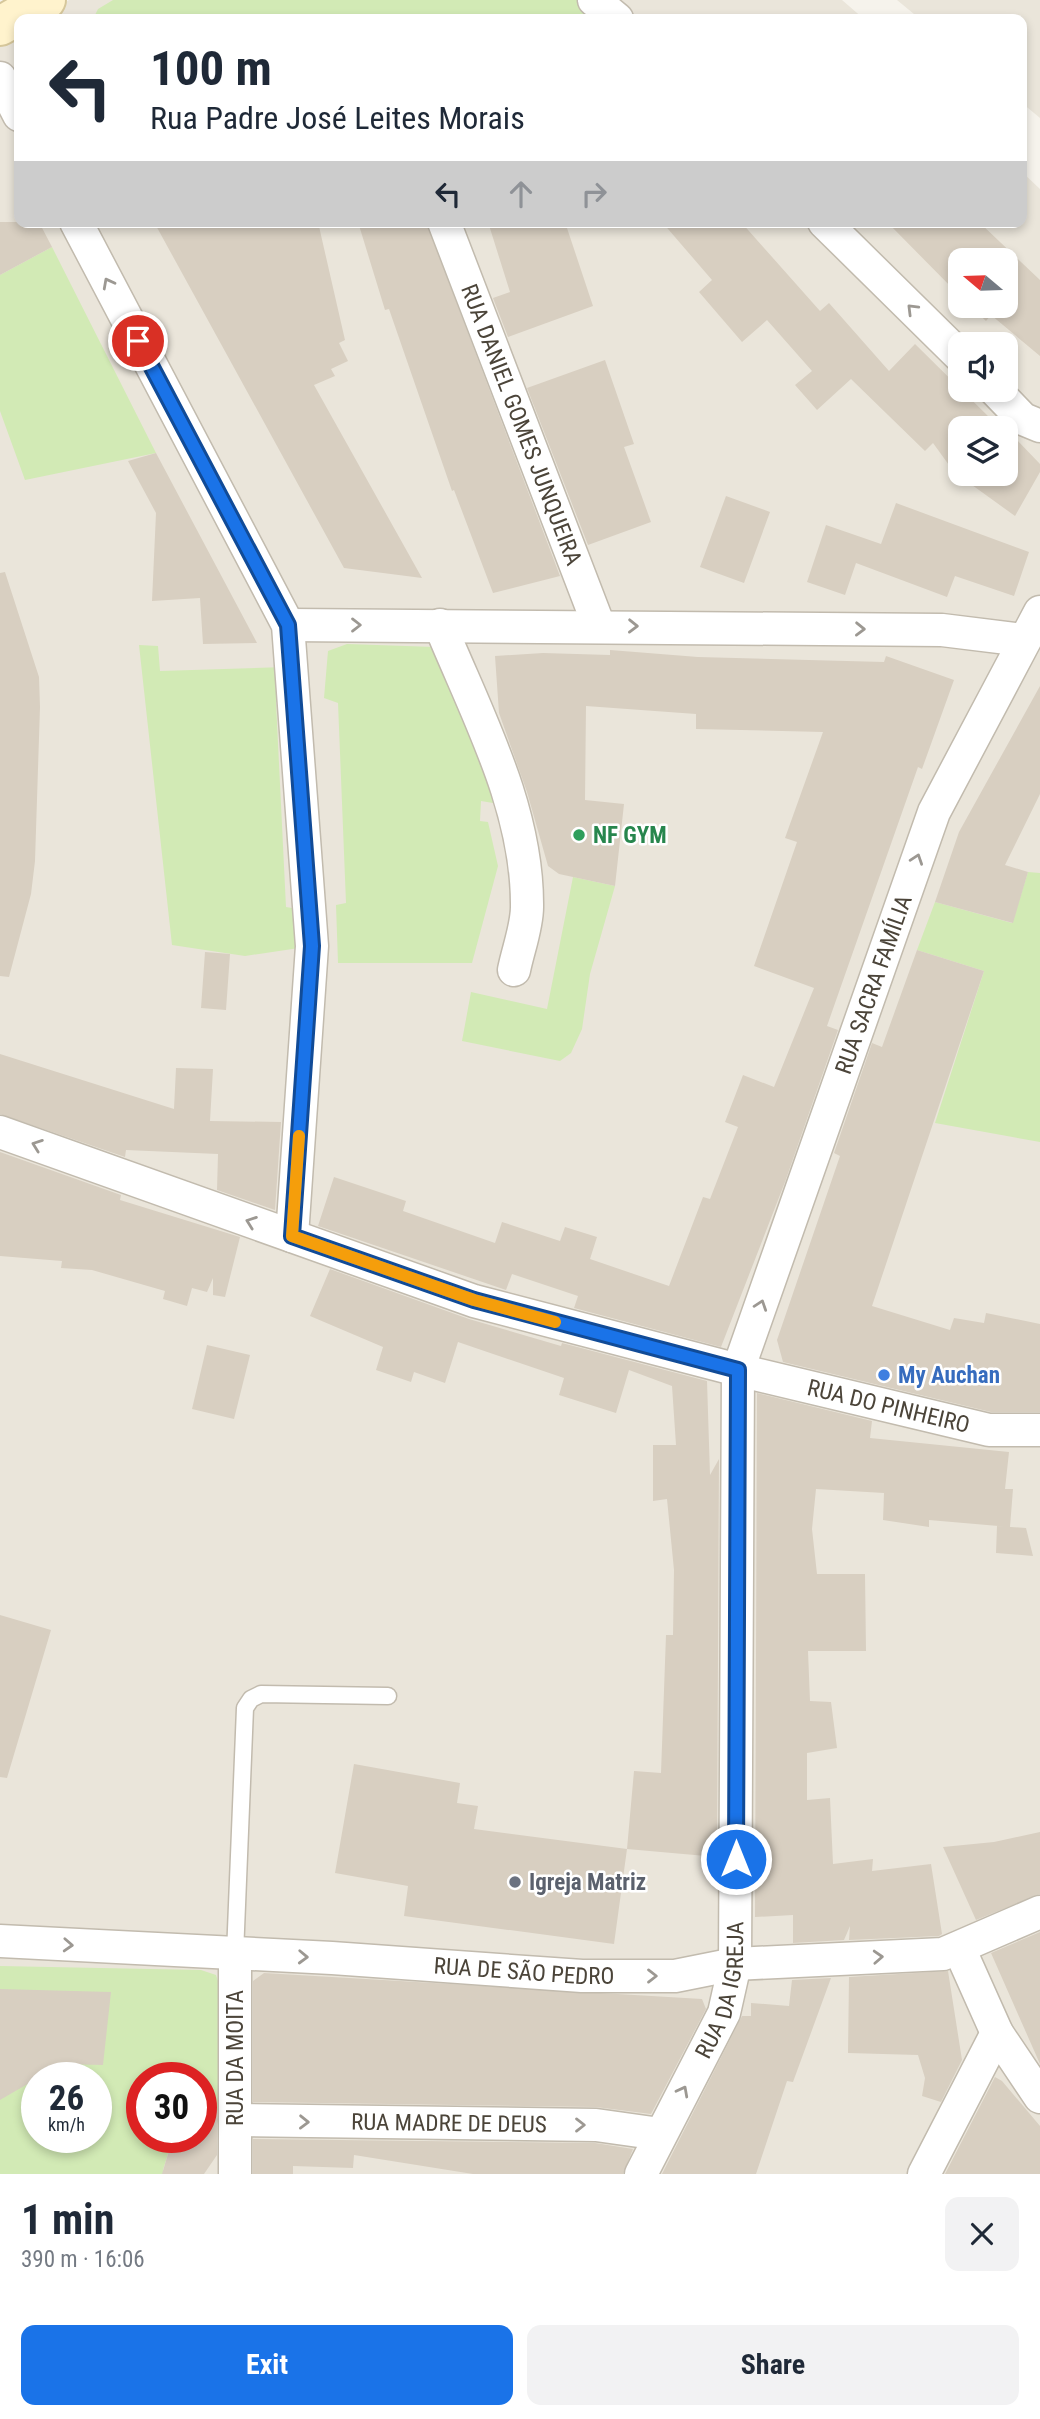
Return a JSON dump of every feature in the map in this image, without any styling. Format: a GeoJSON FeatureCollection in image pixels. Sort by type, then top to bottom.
{"type":"FeatureCollection","features":[{"type":"Feature","properties":{"kind":"main road"},"geometry":{"type":"LineString","coordinates":[[21,14],[46,0]]}},
{"type":"Feature","properties":{"kind":"street"},"geometry":{"type":"LineString","coordinates":[[594,0],[611,14]]}},
{"type":"Feature","properties":{"kind":"street"},"geometry":{"type":"LineString","coordinates":[[0,78],[14,105]]}},
{"type":"Feature","properties":{"kind":"street"},"geometry":{"type":"LineString","coordinates":[[79,228],[288,625],[312,946],[292,1236]]}},
{"type":"Feature","properties":{"kind":"street","name":"RUA DANIEL GOMES JUNQUEIRA"},"geometry":{"type":"LineString","coordinates":[[446,228],[599,625]]}},
{"type":"Feature","properties":{"kind":"street"},"geometry":{"type":"LineString","coordinates":[[830,228],[948,344]]}},
{"type":"Feature","properties":{"kind":"street"},"geometry":{"type":"LineString","coordinates":[[1007,402],[1023,419],[1040,426]]}},
{"type":"Feature","properties":{"kind":"street","name":"RUA SACRA FAMÍLIA"},"geometry":{"type":"LineString","coordinates":[[738,1370],[934,812],[1040,612]]}},
{"type":"Feature","properties":{"kind":"street"},"geometry":{"type":"LineString","coordinates":[[288,625],[599,625],[942,630],[1024,640]]}},
{"type":"Feature","properties":{"kind":"street"},"geometry":{"type":"LineString","coordinates":[[440,625],[507,786],[526,870],[528,910],[514,970]]}},
{"type":"Feature","properties":{"kind":"street","name":"RUA DO PINHEIRO"},"geometry":{"type":"LineString","coordinates":[[0,1132],[474,1300],[738,1370],[989,1430],[1040,1430]]}},
{"type":"Feature","properties":{"kind":"street","name":"RUA DA IGREJA"},"geometry":{"type":"LineString","coordinates":[[641,2174],[724,2013],[736,1964],[738,1370]]}},
{"type":"Feature","properties":{"kind":"street","name":"RUA DE SÃO PEDRO"},"geometry":{"type":"LineString","coordinates":[[0,1941],[582,1976],[675,1976],[736,1964],[943,1954],[1040,1912]]}},
{"type":"Feature","properties":{"kind":"street"},"geometry":{"type":"LineString","coordinates":[[959,1948],[997,2032],[1040,2098]]}},
{"type":"Feature","properties":{"kind":"street","name":"RUA DA MOITA"},"geometry":{"type":"LineString","coordinates":[[230,2170],[235,2120],[235,1954]]}},
{"type":"Feature","properties":{"kind":"street"},"geometry":{"type":"LineString","coordinates":[[924,2174],[997,2032]]}},
{"type":"Feature","properties":{"kind":"street","name":"RUA MADRE DE DEUS"},"geometry":{"type":"LineString","coordinates":[[235,2120],[596,2125],[660,2134]]}},
{"type":"Feature","properties":{"kind":"lane"},"geometry":{"type":"LineString","coordinates":[[235,1954],[245,1709],[251,1699],[261,1694],[388,1696]]}},
{"type":"Feature","properties":{"kind":"shaded area"},"geometry":{"type":"Polygon","coordinates":[[[69,0],[842,0],[858,14],[49,14],[69,0]]]}},
{"type":"Feature","properties":{"kind":"shaded area"},"geometry":{"type":"Polygon","coordinates":[[[897,0],[1040,0],[1040,118],[1027,107],[1027,14],[914,14],[897,0]]]}},
{"type":"Feature","properties":{"kind":"shaded area"},"geometry":{"type":"Polygon","coordinates":[[[14,37],[14,228],[1027,228],[1027,177],[1040,189],[1040,2174],[0,2174],[0,45],[14,37]]]}},
{"type":"Feature","properties":{"kind":"green space"},"geometry":{"type":"Polygon","coordinates":[[[113,0],[578,0],[595,14],[96,14],[98,9],[113,0]]]}},
{"type":"Feature","properties":{"kind":"green space"},"geometry":{"type":"Polygon","coordinates":[[[52,247],[156,453],[25,480],[0,411],[0,275],[52,247]]]}},
{"type":"Feature","properties":{"kind":"green space"},"geometry":{"type":"Polygon","coordinates":[[[347,644],[435,647],[494,792],[493,803],[481,801],[480,821],[488,822],[498,866],[472,963],[338,963],[336,905],[346,903],[338,703],[324,698],[328,651],[347,644]]]}},
{"type":"Feature","properties":{"kind":"green space"},"geometry":{"type":"Polygon","coordinates":[[[139,645],[158,646],[160,671],[285,667],[287,701],[276,702],[286,907],[298,909],[299,948],[245,956],[172,945],[139,645]]]}},
{"type":"Feature","properties":{"kind":"green space"},"geometry":{"type":"Polygon","coordinates":[[[1028,872],[1040,873],[1040,1142],[935,1123],[984,971],[917,950],[935,902],[1012,923],[1028,872]]]}},
{"type":"Feature","properties":{"kind":"green space"},"geometry":{"type":"Polygon","coordinates":[[[573,877],[615,886],[590,974],[582,1029],[571,1053],[560,1061],[462,1041],[471,992],[547,1009],[573,877]]]}},
{"type":"Feature","properties":{"kind":"green space"},"geometry":{"type":"Polygon","coordinates":[[[0,1966],[201,1970],[216,1975],[221,1990],[223,2112],[217,2111],[217,2062],[126,2062],[126,2153],[168,2153],[163,2170],[169,2174],[0,2174],[0,1966]]]}},
{"type":"Feature","properties":{"kind":"building"},"geometry":{"type":"Polygon","coordinates":[[[0,222],[14,222],[14,228],[42,228],[52,247],[0,275],[0,222]]]}},
{"type":"Feature","properties":{"kind":"building"},"geometry":{"type":"Polygon","coordinates":[[[157,228],[319,228],[345,340],[339,343],[348,361],[331,369],[335,376],[314,385],[422,578],[344,568],[157,228]]]}},
{"type":"Feature","properties":{"kind":"building"},"geometry":{"type":"Polygon","coordinates":[[[360,228],[428,228],[560,576],[493,593],[454,490],[452,491],[389,309],[385,310],[360,228]]]}},
{"type":"Feature","properties":{"kind":"building"},"geometry":{"type":"Polygon","coordinates":[[[490,228],[567,228],[593,306],[508,337],[493,298],[510,292],[490,228]]]}},
{"type":"Feature","properties":{"kind":"building"},"geometry":{"type":"Polygon","coordinates":[[[667,228],[746,228],[820,311],[829,303],[889,371],[915,344],[948,377],[948,402],[974,402],[988,416],[948,416],[948,464],[933,443],[925,451],[851,379],[817,410],[795,385],[812,371],[767,320],[742,342],[699,292],[712,280],[667,228]]]}},
{"type":"Feature","properties":{"kind":"building"},"geometry":{"type":"Polygon","coordinates":[[[893,228],[985,228],[1006,248],[948,248],[948,284],[893,228]]]}},
{"type":"Feature","properties":{"kind":"building"},"geometry":{"type":"Polygon","coordinates":[[[1018,259],[1040,280],[1040,356],[1018,338],[1018,332],[1011,332],[995,318],[1018,318],[1018,259]]]}},
{"type":"Feature","properties":{"kind":"building"},"geometry":{"type":"Polygon","coordinates":[[[605,360],[634,444],[624,447],[651,522],[588,545],[527,388],[605,360]]]}},
{"type":"Feature","properties":{"kind":"building"},"geometry":{"type":"Polygon","coordinates":[[[1018,441],[1040,464],[1040,472],[1015,516],[973,486],[1018,486],[1018,441]]]}},
{"type":"Feature","properties":{"kind":"building"},"geometry":{"type":"Polygon","coordinates":[[[156,453],[257,643],[203,644],[200,598],[152,601],[156,513],[128,461],[156,453]]]}},
{"type":"Feature","properties":{"kind":"building"},"geometry":{"type":"Polygon","coordinates":[[[726,496],[770,512],[744,583],[700,567],[726,496]]]}},
{"type":"Feature","properties":{"kind":"building"},"geometry":{"type":"Polygon","coordinates":[[[896,503],[1029,552],[1014,596],[955,576],[947,597],[856,563],[845,595],[807,582],[826,525],[881,544],[896,503]]]}},
{"type":"Feature","properties":{"kind":"building"},"geometry":{"type":"Polygon","coordinates":[[[5,572],[39,677],[40,707],[35,861],[31,894],[9,977],[0,976],[0,573],[5,572]]]}},
{"type":"Feature","properties":{"kind":"building"},"geometry":{"type":"Polygon","coordinates":[[[610,650],[698,657],[884,662],[886,656],[954,680],[922,769],[918,767],[827,1026],[838,1030],[785,1182],[721,1347],[574,1308],[578,1296],[512,1274],[506,1290],[318,1226],[334,1177],[406,1201],[403,1211],[495,1243],[502,1222],[560,1241],[565,1227],[597,1237],[590,1259],[669,1286],[703,1197],[710,1199],[738,1127],[725,1122],[743,1075],[774,1087],[814,988],[754,966],[797,842],[785,838],[823,732],[696,729],[696,714],[586,706],[585,800],[624,804],[615,886],[559,874],[548,866],[527,792],[499,713],[495,656],[543,653],[610,655],[610,650]]]}},
{"type":"Feature","properties":{"kind":"building"},"geometry":{"type":"Polygon","coordinates":[[[1040,686],[1040,794],[1005,865],[1028,872],[1013,923],[935,902],[959,832],[1040,686]]]}},
{"type":"Feature","properties":{"kind":"building"},"geometry":{"type":"Polygon","coordinates":[[[917,950],[984,971],[872,1306],[950,1330],[954,1318],[984,1323],[986,1313],[1040,1324],[1040,1412],[991,1412],[783,1362],[777,1340],[840,1156],[834,1153],[872,1043],[882,1047],[917,950]]]}},
{"type":"Feature","properties":{"kind":"building"},"geometry":{"type":"Polygon","coordinates":[[[205,952],[230,954],[226,1010],[201,1008],[205,952]]]}},
{"type":"Feature","properties":{"kind":"building"},"geometry":{"type":"Polygon","coordinates":[[[0,1054],[174,1109],[176,1068],[213,1069],[210,1121],[281,1122],[275,1210],[217,1190],[218,1154],[126,1150],[125,1157],[0,1114],[0,1054]]]}},
{"type":"Feature","properties":{"kind":"building"},"geometry":{"type":"Polygon","coordinates":[[[0,1152],[121,1195],[120,1200],[240,1237],[225,1297],[213,1295],[213,1278],[207,1292],[192,1288],[187,1306],[163,1299],[165,1291],[92,1270],[61,1268],[62,1261],[0,1256],[0,1152]]]}},
{"type":"Feature","properties":{"kind":"building"},"geometry":{"type":"Polygon","coordinates":[[[330,1269],[469,1319],[561,1346],[562,1343],[707,1381],[710,1475],[719,1459],[717,1857],[627,1849],[634,1771],[661,1773],[666,1635],[673,1635],[674,1570],[667,1499],[653,1501],[653,1445],[676,1445],[672,1386],[629,1370],[616,1413],[559,1395],[564,1378],[458,1342],[445,1383],[414,1372],[411,1382],[376,1370],[383,1347],[310,1316],[330,1269]]]}},
{"type":"Feature","properties":{"kind":"building"},"geometry":{"type":"Polygon","coordinates":[[[207,1345],[250,1355],[234,1419],[192,1409],[207,1345]]]}},
{"type":"Feature","properties":{"kind":"building"},"geometry":{"type":"Polygon","coordinates":[[[757,1393],[872,1421],[870,1438],[1009,1452],[1005,1489],[1013,1489],[1010,1527],[929,1520],[929,1527],[883,1520],[884,1493],[816,1489],[812,1529],[817,1574],[865,1574],[866,1651],[808,1651],[810,1701],[831,1702],[837,1748],[807,1753],[807,1800],[830,1798],[833,1864],[873,1859],[872,1871],[931,1864],[942,1934],[939,1936],[849,1940],[850,1926],[844,1940],[793,1943],[793,1915],[755,1917],[757,1393]]]}},
{"type":"Feature","properties":{"kind":"building"},"geometry":{"type":"Polygon","coordinates":[[[997,1526],[1026,1528],[1033,1556],[996,1553],[997,1526]]]}},
{"type":"Feature","properties":{"kind":"building"},"geometry":{"type":"Polygon","coordinates":[[[0,1615],[51,1630],[7,1778],[0,1777],[0,1615]]]}},
{"type":"Feature","properties":{"kind":"building","name":"Igreja Matriz"},"geometry":{"type":"Polygon","coordinates":[[[354,1764],[460,1783],[457,1803],[478,1806],[474,1829],[627,1849],[614,1944],[404,1916],[408,1886],[335,1873],[354,1764]]]}},
{"type":"Feature","properties":{"kind":"building"},"geometry":{"type":"Polygon","coordinates":[[[1040,1832],[1040,1894],[976,1920],[943,1847],[994,1842],[1040,1832]]]}},
{"type":"Feature","properties":{"kind":"building"},"geometry":{"type":"Polygon","coordinates":[[[1040,1932],[1040,2064],[991,1953],[1040,1932]]]}},
{"type":"Feature","properties":{"kind":"building"},"geometry":{"type":"Polygon","coordinates":[[[948,1971],[962,2060],[941,2102],[922,2096],[925,2078],[918,2055],[848,2053],[849,1977],[948,1971]]]}},
{"type":"Feature","properties":{"kind":"building"},"geometry":{"type":"Polygon","coordinates":[[[264,1973],[702,1999],[706,2009],[651,2114],[596,2107],[253,2102],[253,1981],[264,1973]]]}},
{"type":"Feature","properties":{"kind":"building"},"geometry":{"type":"Polygon","coordinates":[[[831,1978],[793,2082],[787,2081],[756,2174],[662,2174],[742,2016],[751,2016],[751,2003],[789,2006],[792,1980],[831,1978]]]}},
{"type":"Feature","properties":{"kind":"building"},"geometry":{"type":"Polygon","coordinates":[[[0,1989],[111,1992],[103,2062],[21,2062],[21,2088],[0,2100],[0,1989]]]}},
{"type":"Feature","properties":{"kind":"building"},"geometry":{"type":"Polygon","coordinates":[[[995,2077],[1002,2081],[1040,2126],[1040,2174],[945,2174],[995,2077]]]}},
{"type":"Feature","properties":{"kind":"building"},"geometry":{"type":"Polygon","coordinates":[[[253,2139],[595,2143],[633,2149],[623,2174],[473,2174],[354,2155],[353,2168],[293,2166],[293,2174],[253,2174],[253,2139]]]}},
{"type":"Feature","properties":{"kind":"building"},"geometry":{"type":"Polygon","coordinates":[[[168,2153],[217,2153],[204,2174],[162,2174],[168,2153]]]}},
{"type":"Feature","properties":{"kind":"slow traffic"},"geometry":{"type":"LineString","coordinates":[[299,1136],[292,1236],[474,1300],[555,1322]]}},
{"type":"Feature","properties":{"kind":"place","name":"NF GYM"},"geometry":{"type":"Point","coordinates":[579,835]}},
{"type":"Feature","properties":{"kind":"place","name":"My Auchan"},"geometry":{"type":"Point","coordinates":[884,1375]}},
{"type":"Feature","properties":{"kind":"place","name":"Igreja Matriz"},"geometry":{"type":"Point","coordinates":[515,1882]}},
{"type":"Feature","properties":{"kind":"route"},"geometry":{"type":"LineString","coordinates":[[138,341],[288,625],[312,946],[292,1236],[474,1300],[738,1370],[736,1859]]}}]}
